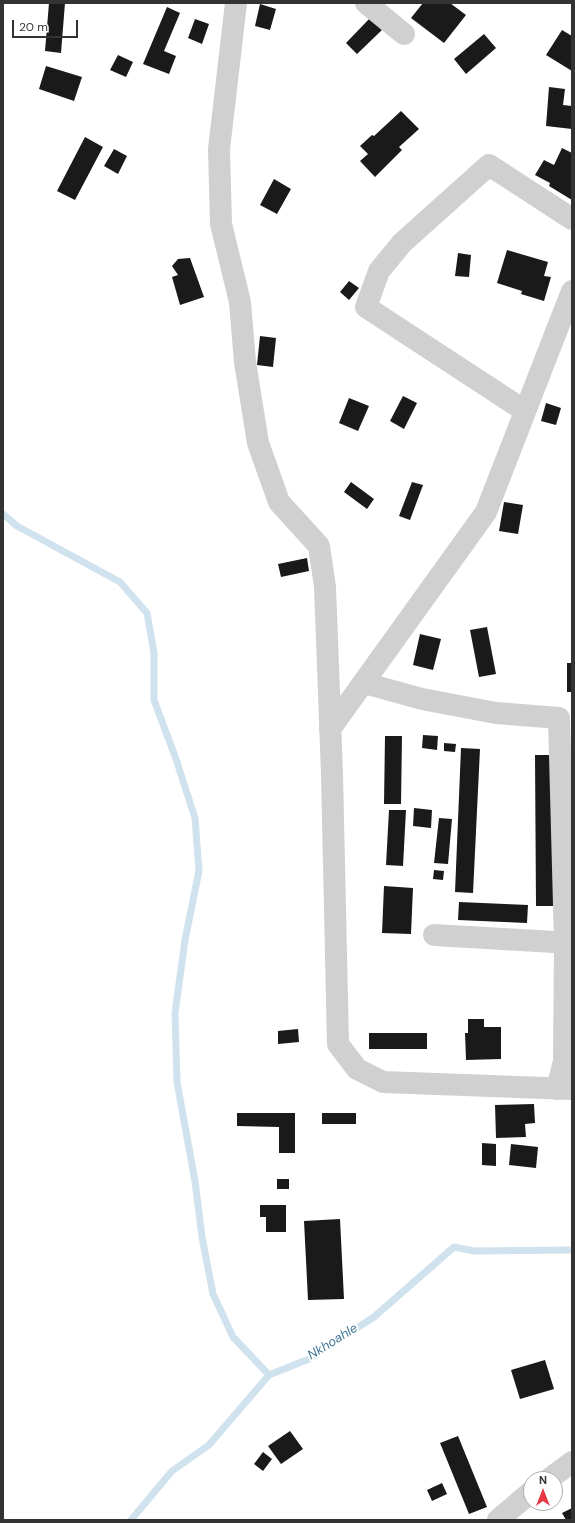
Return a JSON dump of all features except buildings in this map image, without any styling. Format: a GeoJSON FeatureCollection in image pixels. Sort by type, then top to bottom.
{"type":"FeatureCollection","features":[{"type":"Feature","properties":{"kind":"street"},"geometry":{"type":"LineString","coordinates":[[236,3],[218,149],[221,224],[240,302],[245,362],[258,443],[279,502],[318,546],[325,587],[338,1044],[357,1069],[383,1082],[565,1089],[564,1061],[569,943],[565,718],[496,713],[422,699],[364,683]]}},
{"type":"Feature","properties":{"kind":"street"},"geometry":{"type":"LineString","coordinates":[[366,3],[404,34]]}},
{"type":"Feature","properties":{"kind":"street"},"geometry":{"type":"LineString","coordinates":[[525,412],[366,306],[379,271],[402,243],[490,166],[572,219]]}},
{"type":"Feature","properties":{"kind":"street"},"geometry":{"type":"LineString","coordinates":[[330,729],[486,512],[572,291]]}},
{"type":"Feature","properties":{"kind":"street"},"geometry":{"type":"LineString","coordinates":[[434,935],[569,943]]}},
{"type":"Feature","properties":{"kind":"street"},"geometry":{"type":"LineString","coordinates":[[560,1471],[572,1462]]}},
{"type":"Feature","properties":{"kind":"street"},"geometry":{"type":"LineString","coordinates":[[498,1520],[523,1499]]}},
{"type":"Feature","properties":{"kind":"waterway"},"geometry":{"type":"LineString","coordinates":[[3,514],[17,526],[120,582],[147,613],[154,653],[154,700],[176,759],[195,818],[199,871],[185,940],[175,1013],[177,1082],[195,1181],[202,1237],[213,1294],[233,1337],[269,1375]]}},
{"type":"Feature","properties":{"kind":"waterway","name":"Nkhoahle"},"geometry":{"type":"LineString","coordinates":[[131,1520],[172,1471],[209,1445],[269,1375],[309,1359],[374,1317],[454,1247],[474,1251],[572,1250]]}}]}
